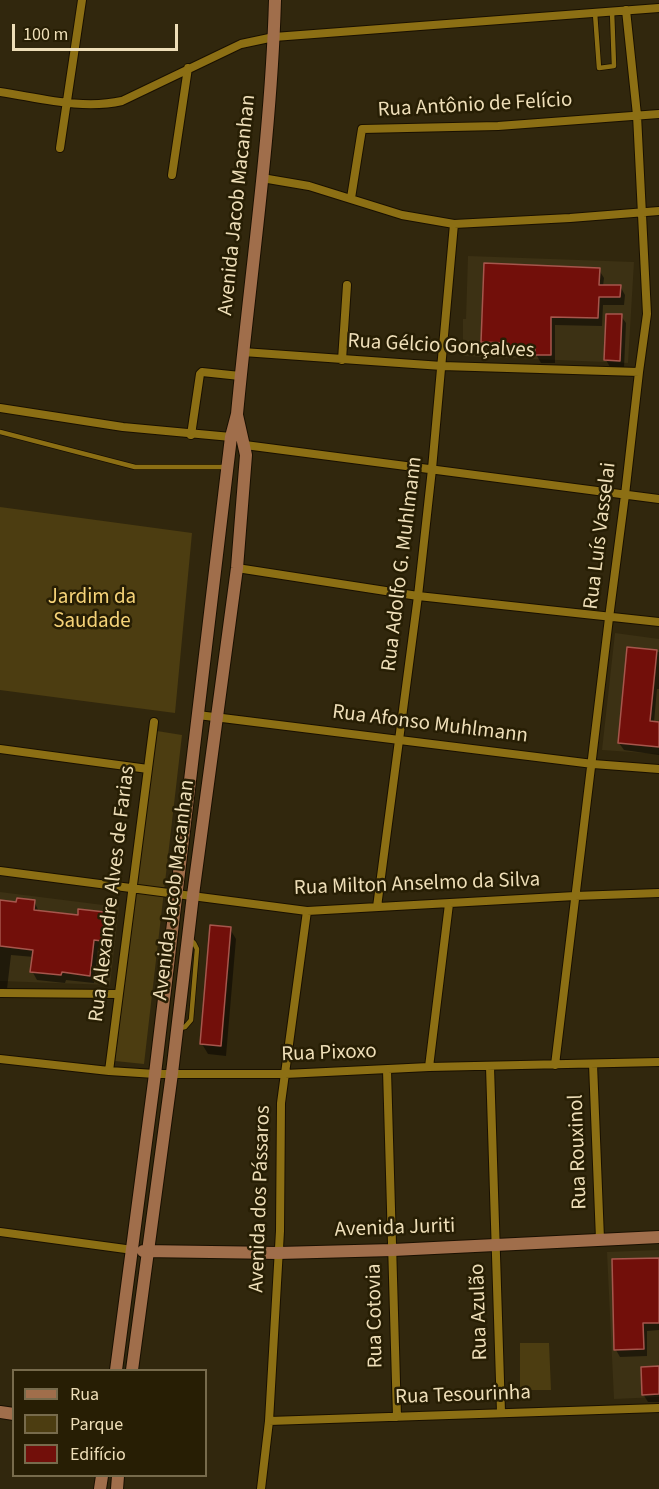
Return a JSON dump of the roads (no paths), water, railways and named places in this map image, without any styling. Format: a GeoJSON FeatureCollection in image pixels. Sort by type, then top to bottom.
{"type":"FeatureCollection","features":[{"type":"Feature","properties":{"kind":"main road","name":"Avenida Jacob Macanhan"},"geometry":{"type":"LineString","coordinates":[[116,1369],[155,1074],[231,437],[237,414],[262,178],[275,0]]}},
{"type":"Feature","properties":{"kind":"main road","name":"Avenida Jacob Macanhan"},"geometry":{"type":"LineString","coordinates":[[132,1369],[237,568],[246,475],[245,445],[237,414]]}},
{"type":"Feature","properties":{"kind":"main road"},"geometry":{"type":"LineString","coordinates":[[228,464],[245,445]]}},
{"type":"Feature","properties":{"kind":"main road","name":"Avenida Juriti"},"geometry":{"type":"LineString","coordinates":[[133,1250],[278,1253],[393,1250],[659,1237]]}},
{"type":"Feature","properties":{"kind":"street"},"geometry":{"type":"LineString","coordinates":[[60,148],[82,0]]}},
{"type":"Feature","properties":{"kind":"street"},"geometry":{"type":"LineString","coordinates":[[0,92],[68,103],[100,104],[122,101],[241,44],[274,37],[659,8]]}},
{"type":"Feature","properties":{"kind":"street","name":"Rua Luís Vasselai"},"geometry":{"type":"LineString","coordinates":[[555,1065],[647,314],[643,212],[626,10]]}},
{"type":"Feature","properties":{"kind":"street"},"geometry":{"type":"LineString","coordinates":[[172,176],[188,68]]}},
{"type":"Feature","properties":{"kind":"street","name":"Rua Antônio de Felício"},"geometry":{"type":"LineString","coordinates":[[351,198],[362,129],[498,126],[659,114]]}},
{"type":"Feature","properties":{"kind":"street"},"geometry":{"type":"LineString","coordinates":[[262,178],[309,186],[402,215],[454,224],[659,211]]}},
{"type":"Feature","properties":{"kind":"street","name":"Rua Adolfo G. Muhlmann"},"geometry":{"type":"LineString","coordinates":[[376,907],[418,596],[454,224]]}},
{"type":"Feature","properties":{"kind":"street"},"geometry":{"type":"LineString","coordinates":[[342,360],[347,285]]}},
{"type":"Feature","properties":{"kind":"street"},"geometry":{"type":"LineString","coordinates":[[647,314],[659,313]]}},
{"type":"Feature","properties":{"kind":"street","name":"Rua Gélcio Gonçalves"},"geometry":{"type":"LineString","coordinates":[[243,352],[442,366],[639,372]]}},
{"type":"Feature","properties":{"kind":"street"},"geometry":{"type":"LineString","coordinates":[[191,435],[200,374],[208,372],[240,376]]}},
{"type":"Feature","properties":{"kind":"street"},"geometry":{"type":"LineString","coordinates":[[0,408],[123,427],[231,437]]}},
{"type":"Feature","properties":{"kind":"street"},"geometry":{"type":"LineString","coordinates":[[245,445],[659,499]]}},
{"type":"Feature","properties":{"kind":"street"},"geometry":{"type":"LineString","coordinates":[[237,568],[418,596],[659,622]]}},
{"type":"Feature","properties":{"kind":"street","name":"Rua Afonso Muhlmann"},"geometry":{"type":"LineString","coordinates":[[198,715],[593,764],[659,769]]}},
{"type":"Feature","properties":{"kind":"street","name":"Rua Alexandre Alves de Farias"},"geometry":{"type":"LineString","coordinates":[[109,1071],[154,722]]}},
{"type":"Feature","properties":{"kind":"street"},"geometry":{"type":"LineString","coordinates":[[0,749],[148,769]]}},
{"type":"Feature","properties":{"kind":"street","name":"Rua Milton Anselmo da Silva"},"geometry":{"type":"LineString","coordinates":[[0,871],[307,911],[659,893]]}},
{"type":"Feature","properties":{"kind":"street"},"geometry":{"type":"LineString","coordinates":[[429,1067],[449,904]]}},
{"type":"Feature","properties":{"kind":"street","name":"Avenida dos Pássaros"},"geometry":{"type":"LineString","coordinates":[[261,1489],[269,1421],[278,1253],[281,1103],[307,911]]}},
{"type":"Feature","properties":{"kind":"street"},"geometry":{"type":"LineString","coordinates":[[0,993],[118,994]]}},
{"type":"Feature","properties":{"kind":"street","name":"Rua Pixoxo"},"geometry":{"type":"LineString","coordinates":[[0,1059],[155,1074],[285,1074],[429,1067],[659,1062]]}},
{"type":"Feature","properties":{"kind":"street","name":"Rua Rouxinol"},"geometry":{"type":"LineString","coordinates":[[593,1064],[600,1239]]}},
{"type":"Feature","properties":{"kind":"street","name":"Rua Azulão"},"geometry":{"type":"LineString","coordinates":[[490,1067],[501,1412]]}},
{"type":"Feature","properties":{"kind":"street","name":"Rua Cotovia"},"geometry":{"type":"LineString","coordinates":[[387,1070],[397,1417]]}},
{"type":"Feature","properties":{"kind":"street"},"geometry":{"type":"LineString","coordinates":[[0,1232],[133,1250]]}},
{"type":"Feature","properties":{"kind":"street","name":"Rua Tesourinha"},"geometry":{"type":"LineString","coordinates":[[269,1421],[659,1407]]}},
{"type":"Feature","properties":{"kind":"lane"},"geometry":{"type":"LineString","coordinates":[[595,13],[599,68],[614,66],[612,11]]}},
{"type":"Feature","properties":{"kind":"lane"},"geometry":{"type":"LineString","coordinates":[[0,432],[135,467],[228,464]]}},
{"type":"Feature","properties":{"kind":"park label","name":"Jardim da Saudade"},"geometry":{"type":"Point","coordinates":[92,610]}}]}
